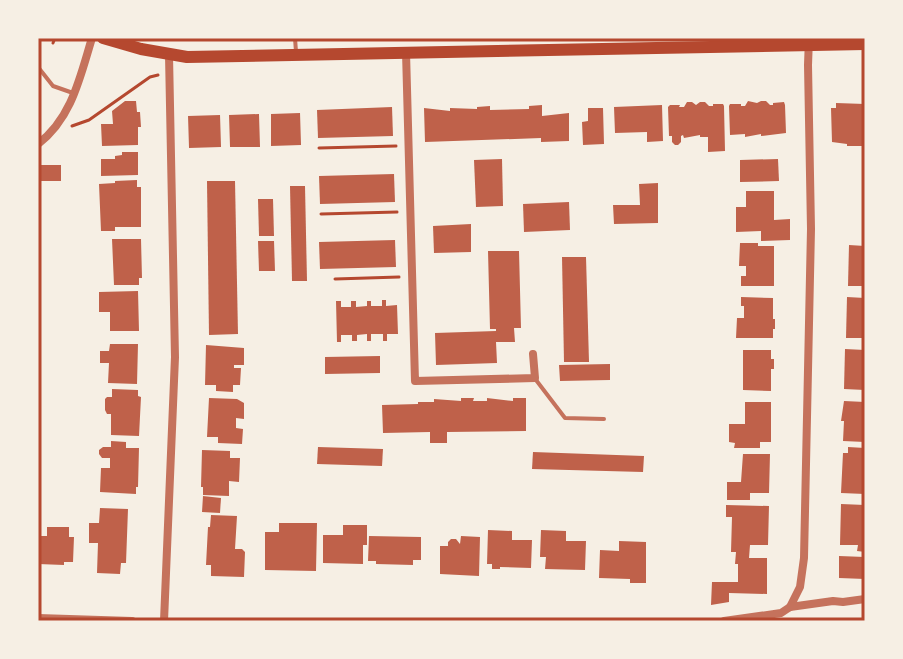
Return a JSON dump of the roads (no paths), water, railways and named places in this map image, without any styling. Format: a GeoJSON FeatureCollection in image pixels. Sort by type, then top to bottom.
{"type":"FeatureCollection","features":[{"type":"Feature","properties":{"kind":"main road"},"geometry":{"type":"LineString","coordinates":[[103,38],[187,57],[809,42],[865,44]]}},
{"type":"Feature","properties":{"kind":"street"},"geometry":{"type":"LineString","coordinates":[[38,144],[66,112],[92,38]]}},
{"type":"Feature","properties":{"kind":"street"},"geometry":{"type":"LineString","coordinates":[[790,607],[800,587],[804,558],[811,243],[809,42]]}},
{"type":"Feature","properties":{"kind":"street"},"geometry":{"type":"LineString","coordinates":[[406,52],[415,381],[535,378],[533,354]]}},
{"type":"Feature","properties":{"kind":"street"},"geometry":{"type":"LineString","coordinates":[[164,621],[175,357],[169,55]]}},
{"type":"Feature","properties":{"kind":"street"},"geometry":{"type":"LineString","coordinates":[[724,621],[781,613],[790,607],[865,599]]}},
{"type":"Feature","properties":{"kind":"street"},"geometry":{"type":"LineString","coordinates":[[38,618],[132,621]]}},
{"type":"Feature","properties":{"kind":"lane"},"geometry":{"type":"LineString","coordinates":[[295,38],[296,55]]}},
{"type":"Feature","properties":{"kind":"lane"},"geometry":{"type":"LineString","coordinates":[[38,67],[53,86],[75,93]]}},
{"type":"Feature","properties":{"kind":"lane"},"geometry":{"type":"LineString","coordinates":[[535,378],[565,418],[604,419]]}}]}
